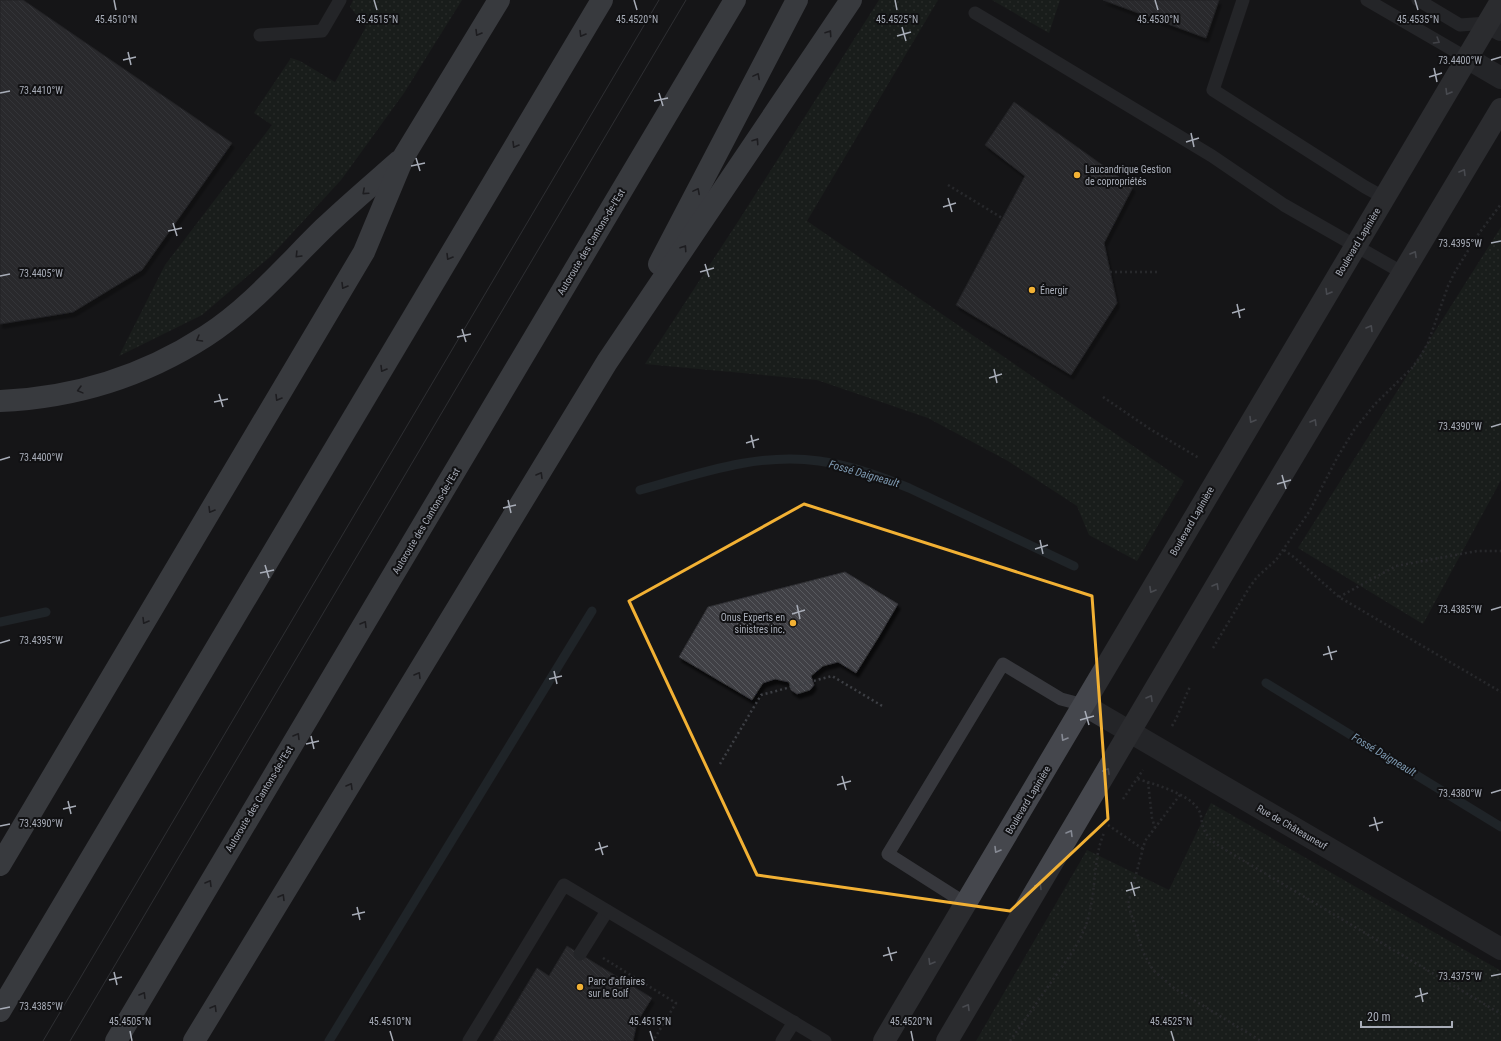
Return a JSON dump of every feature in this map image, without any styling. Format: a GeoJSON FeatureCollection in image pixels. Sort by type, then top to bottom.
{"type":"FeatureCollection","features":[{"type":"Feature","properties":{"kind":"highway"},"geometry":{"type":"LineString","coordinates":[[0,865],[364,252],[404,156],[499,0]]}},
{"type":"Feature","properties":{"kind":"highway"},"geometry":{"type":"LineString","coordinates":[[0,1011],[602,0]]}},
{"type":"Feature","properties":{"kind":"highway","name":"Autoroute des Cantons-de-l'Est"},"geometry":{"type":"LineString","coordinates":[[116,1041],[735,0]]}},
{"type":"Feature","properties":{"kind":"highway"},"geometry":{"type":"LineString","coordinates":[[608,362],[797,0]]}},
{"type":"Feature","properties":{"kind":"highway"},"geometry":{"type":"LineString","coordinates":[[194,1041],[608,362],[851,0]]}},
{"type":"Feature","properties":{"kind":"highway"},"geometry":{"type":"LineString","coordinates":[[0,401],[38,398],[70,393],[99,385],[127,376],[152,365],[206,336],[253,299],[325,227],[404,156]]}},
{"type":"Feature","properties":{"kind":"main road","name":"Boulevard Lapinière"},"geometry":{"type":"LineString","coordinates":[[884,1041],[1084,705],[1220,472],[1385,198],[1467,58],[1495,27],[1501,1]]}},
{"type":"Feature","properties":{"kind":"main road"},"geometry":{"type":"LineString","coordinates":[[947,1041],[1501,109]]}},
{"type":"Feature","properties":{"kind":"street"},"geometry":{"type":"LineString","coordinates":[[1467,58],[1501,78]]}},
{"type":"Feature","properties":{"kind":"street","name":"Rue de Châteauneuf"},"geometry":{"type":"LineString","coordinates":[[1084,705],[1501,949]]}},
{"type":"Feature","properties":{"kind":"lane"},"geometry":{"type":"LineString","coordinates":[[260,34],[322,31],[340,0]]}},
{"type":"Feature","properties":{"kind":"lane"},"geometry":{"type":"LineString","coordinates":[[1243,0],[1213,90],[1364,187],[1385,198]]}},
{"type":"Feature","properties":{"kind":"lane"},"geometry":{"type":"LineString","coordinates":[[1367,0],[1467,58]]}},
{"type":"Feature","properties":{"kind":"lane"},"geometry":{"type":"LineString","coordinates":[[1418,0],[1460,25],[1495,27]]}},
{"type":"Feature","properties":{"kind":"lane"},"geometry":{"type":"LineString","coordinates":[[975,13],[1212,156],[1284,205],[1403,273]]}},
{"type":"Feature","properties":{"kind":"lane"},"geometry":{"type":"LineString","coordinates":[[965,903],[888,854],[1003,664],[1061,699],[1084,705]]}},
{"type":"Feature","properties":{"kind":"lane"},"geometry":{"type":"LineString","coordinates":[[469,1041],[564,885],[825,1041]]}},
{"type":"Feature","properties":{"kind":"lane"},"geometry":{"type":"LineString","coordinates":[[580,954],[607,911]]}},
{"type":"Feature","properties":{"kind":"lane"},"geometry":{"type":"LineString","coordinates":[[782,1041],[794,1022]]}},
{"type":"Feature","properties":{"kind":"path"},"geometry":{"type":"LineString","coordinates":[[948,185],[1002,218]]}},
{"type":"Feature","properties":{"kind":"path"},"geometry":{"type":"LineString","coordinates":[[1211,651],[1249,588],[1257,577],[1276,560],[1284,550],[1309,512],[1337,458],[1354,430],[1375,404],[1412,368],[1420,357],[1428,343],[1452,279],[1477,236],[1501,204]]}},
{"type":"Feature","properties":{"kind":"path"},"geometry":{"type":"LineString","coordinates":[[1110,272],[1157,272]]}},
{"type":"Feature","properties":{"kind":"path"},"geometry":{"type":"LineString","coordinates":[[1103,398],[1220,472]]}},
{"type":"Feature","properties":{"kind":"path"},"geometry":{"type":"LineString","coordinates":[[1284,550],[1340,597],[1501,692]]}},
{"type":"Feature","properties":{"kind":"path"},"geometry":{"type":"LineString","coordinates":[[1340,597],[1396,566],[1477,551],[1501,551]]}},
{"type":"Feature","properties":{"kind":"path"},"geometry":{"type":"LineString","coordinates":[[720,764],[761,695],[832,676],[884,707]]}},
{"type":"Feature","properties":{"kind":"path"},"geometry":{"type":"LineString","coordinates":[[1174,722],[1179,714],[1184,698],[1193,682]]}},
{"type":"Feature","properties":{"kind":"path"},"geometry":{"type":"LineString","coordinates":[[1120,804],[1138,779],[1167,788],[1180,795],[1196,806],[1199,810],[1206,834],[1219,846],[1501,1014]]}},
{"type":"Feature","properties":{"kind":"path"},"geometry":{"type":"LineString","coordinates":[[1148,782],[1152,818],[1155,829]]}},
{"type":"Feature","properties":{"kind":"path"},"geometry":{"type":"LineString","coordinates":[[1180,795],[1145,841],[1128,904],[1143,952],[1153,970],[1174,988],[1261,1041]]}},
{"type":"Feature","properties":{"kind":"path"},"geometry":{"type":"LineString","coordinates":[[1010,1041],[1072,953],[1082,935],[1092,905],[1100,844],[1110,821]]}},
{"type":"Feature","properties":{"kind":"path"},"geometry":{"type":"LineString","coordinates":[[1108,825],[1143,849]]}},
{"type":"Feature","properties":{"kind":"path"},"geometry":{"type":"LineString","coordinates":[[598,955],[676,1003],[653,1041]]}},
{"type":"Feature","properties":{"kind":"highlighted area"},"geometry":{"type":"Polygon","coordinates":[[[804,504],[1092,596],[1108,819],[1010,911],[757,875],[629,601],[804,504]]]}},
{"type":"Feature","properties":{"kind":"shaded area"},"geometry":{"type":"Polygon","coordinates":[[[353,0],[462,0],[404,93],[341,180],[271,256],[202,315],[119,356],[165,265],[272,125],[254,113],[291,58],[300,61],[335,82],[366,27],[350,7],[353,0]]]}},
{"type":"Feature","properties":{"kind":"shaded area"},"geometry":{"type":"Polygon","coordinates":[[[879,0],[938,0],[807,221],[1184,481],[1137,561],[1089,535],[1077,506],[1008,461],[928,418],[817,380],[645,364],[741,217],[879,0]]]}},
{"type":"Feature","properties":{"kind":"shaded area"},"geometry":{"type":"Polygon","coordinates":[[[992,0],[1060,0],[1049,33],[992,0]]]}},
{"type":"Feature","properties":{"kind":"shaded area"},"geometry":{"type":"Polygon","coordinates":[[[1501,227],[1501,480],[1423,624],[1298,548],[1501,227]]]}},
{"type":"Feature","properties":{"kind":"shaded area"},"geometry":{"type":"Polygon","coordinates":[[[1211,803],[1501,971],[1501,1041],[976,1041],[1087,850],[1169,890],[1211,803]]]}},
{"type":"Feature","properties":{"kind":"building"},"geometry":{"type":"Polygon","coordinates":[[[0,0],[23,0],[232,143],[142,270],[73,312],[0,324],[0,0]]]}},
{"type":"Feature","properties":{"kind":"building"},"geometry":{"type":"Polygon","coordinates":[[[1103,0],[1219,0],[1206,38],[1103,0]]]}},
{"type":"Feature","properties":{"kind":"building"},"geometry":{"type":"Polygon","coordinates":[[[1014,102],[1133,187],[1104,243],[1117,303],[1071,375],[956,305],[1025,176],[985,145],[1014,102]]]}},
{"type":"Feature","properties":{"kind":"building","name":"Onus Experts en sinistres inc."},"geometry":{"type":"Polygon","coordinates":[[[845,572],[898,604],[856,673],[838,662],[823,666],[811,676],[814,685],[810,690],[797,694],[791,690],[789,682],[775,679],[763,683],[752,700],[679,657],[708,607],[845,572]]]}},
{"type":"Feature","properties":{"kind":"building","name":"Parc d'affaires sur le Golf"},"geometry":{"type":"Polygon","coordinates":[[[567,946],[652,998],[637,1022],[633,1041],[493,1041],[537,968],[549,976],[567,946]]]}},
{"type":"Feature","properties":{"kind":"waterway","name":"Fossé Daigneault"},"geometry":{"type":"LineString","coordinates":[[640,490],[706,471],[751,462],[773,459],[796,459],[831,463],[887,479],[909,488],[1074,566]]}},
{"type":"Feature","properties":{"kind":"waterway"},"geometry":{"type":"LineString","coordinates":[[329,1041],[592,611]]}},
{"type":"Feature","properties":{"kind":"waterway","name":"Fossé Daigneault"},"geometry":{"type":"LineString","coordinates":[[0,622],[46,612]]}},
{"type":"Feature","properties":{"kind":"waterway","name":"Fossé Daigneault"},"geometry":{"type":"LineString","coordinates":[[1266,683],[1501,827]]}},
{"type":"Feature","properties":{"kind":"tram line"},"geometry":{"type":"LineString","coordinates":[[43,1041],[659,0]]}},
{"type":"Feature","properties":{"kind":"tram line"},"geometry":{"type":"LineString","coordinates":[[70,1041],[686,0]]}},
{"type":"Feature","properties":{"kind":"place","name":"Laucandrique Gestion de copropriétés"},"geometry":{"type":"Point","coordinates":[1077,175]}},
{"type":"Feature","properties":{"kind":"place","name":"Énergir"},"geometry":{"type":"Point","coordinates":[1032,290]}},
{"type":"Feature","properties":{"kind":"place","name":"Onus Experts en sinistres inc."},"geometry":{"type":"Point","coordinates":[793,623]}},
{"type":"Feature","properties":{"kind":"place","name":"Parc d'affaires sur le Golf"},"geometry":{"type":"Point","coordinates":[580,987]}}]}
